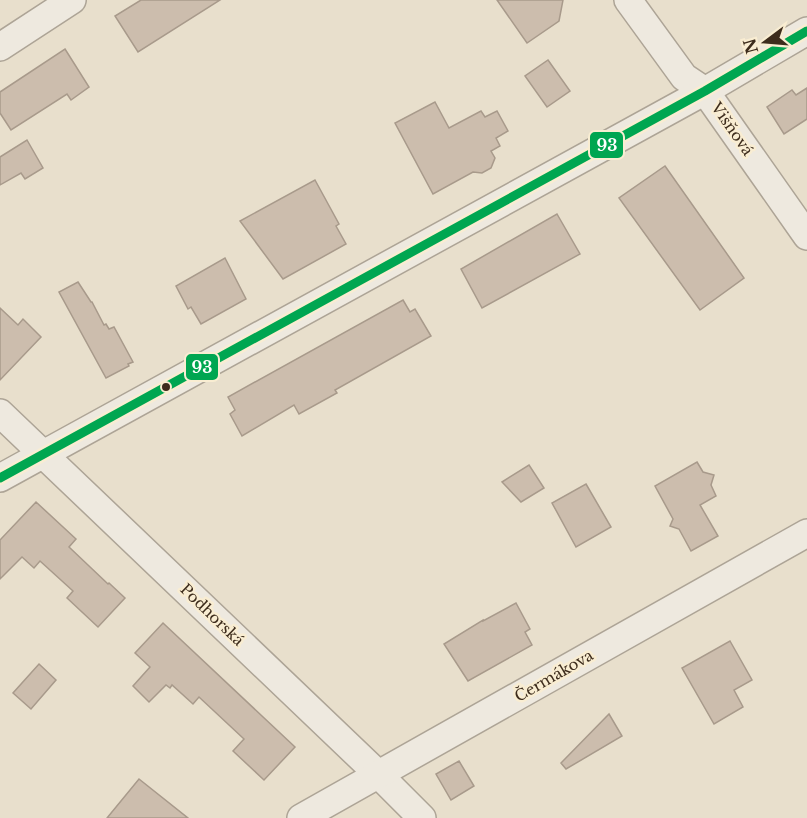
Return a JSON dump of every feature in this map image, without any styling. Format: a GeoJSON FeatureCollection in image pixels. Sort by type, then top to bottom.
{"type":"FeatureCollection","features":[{"type":"Feature","properties":{"kind":"street"},"geometry":{"type":"LineString","coordinates":[[0,46],[72,0]]}},
{"type":"Feature","properties":{"kind":"street","name":"Višňová"},"geometry":{"type":"LineString","coordinates":[[628,0],[684,77],[705,91],[807,236]]}},
{"type":"Feature","properties":{"kind":"street"},"geometry":{"type":"LineString","coordinates":[[0,478],[705,91],[807,31]]}},
{"type":"Feature","properties":{"kind":"street","name":"Podhorská"},"geometry":{"type":"LineString","coordinates":[[0,413],[422,818]]}},
{"type":"Feature","properties":{"kind":"street","name":"Čermákova"},"geometry":{"type":"LineString","coordinates":[[301,818],[807,533]]}},
{"type":"Feature","properties":{"kind":"building"},"geometry":{"type":"Polygon","coordinates":[[[141,0],[220,0],[138,52],[115,16],[141,0]]]}},
{"type":"Feature","properties":{"kind":"building"},"geometry":{"type":"Polygon","coordinates":[[[497,0],[563,0],[559,21],[527,43],[497,0]]]}},
{"type":"Feature","properties":{"kind":"building"},"geometry":{"type":"Polygon","coordinates":[[[65,49],[89,87],[71,100],[67,94],[11,130],[0,113],[0,92],[65,49]]]}},
{"type":"Feature","properties":{"kind":"building"},"geometry":{"type":"Polygon","coordinates":[[[548,60],[570,91],[547,107],[525,76],[548,60]]]}},
{"type":"Feature","properties":{"kind":"building"},"geometry":{"type":"Polygon","coordinates":[[[807,88],[807,119],[784,134],[767,107],[792,90],[796,95],[807,88]]]}},
{"type":"Feature","properties":{"kind":"building"},"geometry":{"type":"Polygon","coordinates":[[[435,102],[449,128],[481,111],[485,117],[497,111],[508,131],[496,138],[500,146],[491,151],[495,158],[491,168],[482,173],[473,172],[433,194],[395,123],[435,102]]]}},
{"type":"Feature","properties":{"kind":"building"},"geometry":{"type":"Polygon","coordinates":[[[27,140],[43,168],[25,179],[21,173],[0,185],[0,157],[27,140]]]}},
{"type":"Feature","properties":{"kind":"building"},"geometry":{"type":"Polygon","coordinates":[[[665,166],[744,278],[700,310],[619,198],[665,166]]]}},
{"type":"Feature","properties":{"kind":"building"},"geometry":{"type":"Polygon","coordinates":[[[315,180],[339,224],[336,226],[346,244],[283,279],[240,221],[315,180]]]}},
{"type":"Feature","properties":{"kind":"building"},"geometry":{"type":"Polygon","coordinates":[[[557,214],[580,254],[482,308],[461,269],[557,214]]]}},
{"type":"Feature","properties":{"kind":"building"},"geometry":{"type":"Polygon","coordinates":[[[225,258],[246,299],[201,324],[191,307],[188,309],[176,286],[225,258]]]}},
{"type":"Feature","properties":{"kind":"building"},"geometry":{"type":"Polygon","coordinates":[[[78,282],[104,325],[106,324],[109,329],[114,327],[133,362],[106,378],[59,292],[78,282]]]}},
{"type":"Feature","properties":{"kind":"building"},"geometry":{"type":"Polygon","coordinates":[[[403,300],[410,312],[415,309],[431,336],[335,390],[337,393],[299,414],[294,405],[242,436],[230,414],[235,410],[228,397],[403,300]]]}},
{"type":"Feature","properties":{"kind":"building"},"geometry":{"type":"Polygon","coordinates":[[[0,308],[18,325],[23,319],[41,337],[0,380],[0,308]]]}},
{"type":"Feature","properties":{"kind":"building"},"geometry":{"type":"Polygon","coordinates":[[[697,462],[703,472],[714,475],[711,485],[716,496],[700,505],[718,536],[691,551],[679,529],[670,526],[673,519],[655,486],[697,462]]]}},
{"type":"Feature","properties":{"kind":"building"},"geometry":{"type":"Polygon","coordinates":[[[529,465],[544,488],[521,502],[502,482],[529,465]]]}},
{"type":"Feature","properties":{"kind":"building"},"geometry":{"type":"Polygon","coordinates":[[[586,484],[611,527],[576,547],[552,503],[586,484]]]}},
{"type":"Feature","properties":{"kind":"building"},"geometry":{"type":"Polygon","coordinates":[[[36,502],[76,539],[69,547],[125,598],[98,627],[67,598],[73,591],[40,561],[34,568],[22,557],[0,579],[0,540],[36,502]]]}},
{"type":"Feature","properties":{"kind":"building"},"geometry":{"type":"Polygon","coordinates":[[[516,603],[530,629],[525,632],[532,645],[468,681],[444,644],[516,603]]]}},
{"type":"Feature","properties":{"kind":"building"},"geometry":{"type":"Polygon","coordinates":[[[163,623],[295,747],[264,780],[233,751],[244,739],[199,697],[193,704],[172,685],[170,688],[166,685],[149,702],[133,686],[150,667],[135,653],[163,623]]]}},
{"type":"Feature","properties":{"kind":"building"},"geometry":{"type":"Polygon","coordinates":[[[730,641],[752,680],[734,690],[743,707],[714,724],[682,668],[730,641]]]}},
{"type":"Feature","properties":{"kind":"building"},"geometry":{"type":"Polygon","coordinates":[[[39,664],[56,680],[31,709],[13,693],[39,664]]]}},
{"type":"Feature","properties":{"kind":"building"},"geometry":{"type":"Polygon","coordinates":[[[609,714],[622,736],[566,769],[561,763],[609,714]]]}},
{"type":"Feature","properties":{"kind":"building"},"geometry":{"type":"Polygon","coordinates":[[[459,761],[474,786],[451,800],[436,774],[459,761]]]}},
{"type":"Feature","properties":{"kind":"building"},"geometry":{"type":"Polygon","coordinates":[[[139,779],[188,818],[107,818],[139,779]]]}},
{"type":"Feature","properties":{"kind":"transit line","name":"93"},"geometry":{"type":"LineString","coordinates":[[0,478],[705,91],[807,31]]}}]}
